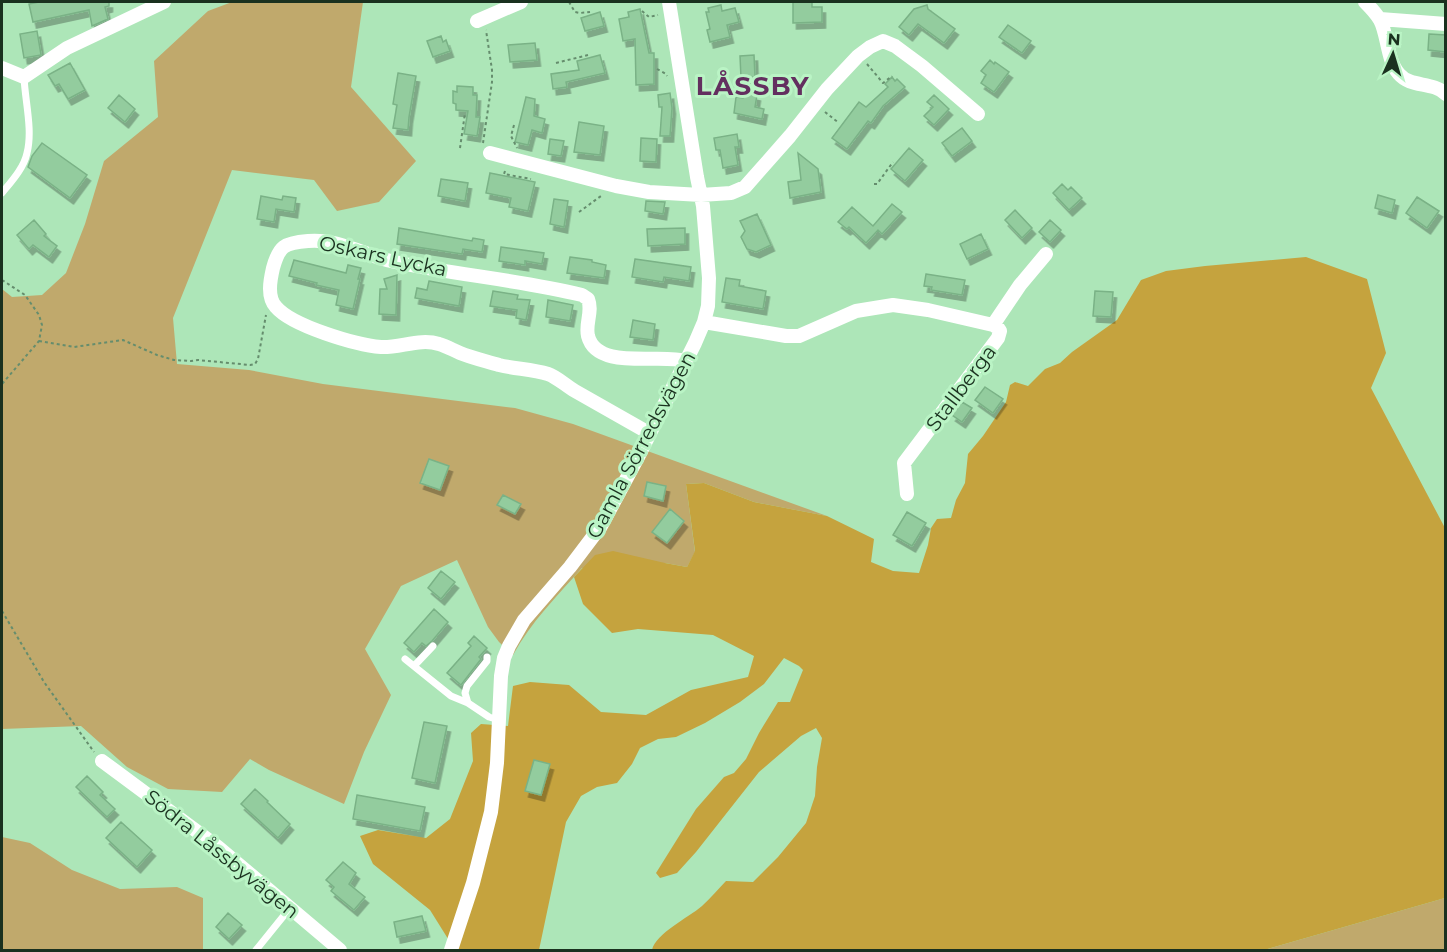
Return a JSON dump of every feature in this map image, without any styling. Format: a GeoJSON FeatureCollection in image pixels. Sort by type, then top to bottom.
{"type":"FeatureCollection","features":[{"type":"Feature","properties":{"kind":"street"},"geometry":{"type":"LineString","coordinates":[[2,68],[24,77],[67,48],[164,2]]}},
{"type":"Feature","properties":{"kind":"street"},"geometry":{"type":"LineString","coordinates":[[481,20],[521,2]]}},
{"type":"Feature","properties":{"kind":"street"},"geometry":{"type":"LineString","coordinates":[[1365,2],[1380,19],[1396,71],[1407,81],[1433,86],[1446,94]]}},
{"type":"Feature","properties":{"kind":"street","name":"Gamla Sörredsvägen"},"geometry":{"type":"LineString","coordinates":[[451,951],[473,883],[489,822],[497,763],[504,658],[524,620],[602,526],[686,361],[704,322],[708,306],[709,278],[705,224],[670,8]]}},
{"type":"Feature","properties":{"kind":"street"},"geometry":{"type":"LineString","coordinates":[[1380,19],[1446,24]]}},
{"type":"Feature","properties":{"kind":"street"},"geometry":{"type":"LineString","coordinates":[[486,152],[616,186],[649,192],[701,195],[730,193],[745,187],[828,89],[859,56],[880,41],[893,45],[922,66],[978,114]]}},
{"type":"Feature","properties":{"kind":"street","name":"Oskars Lycka"},"geometry":{"type":"LineString","coordinates":[[649,433],[549,375],[501,365],[462,354],[439,344],[425,342],[382,347],[363,345],[300,323],[287,316],[272,301],[270,280],[276,256],[284,246],[310,240],[342,245],[385,260],[582,295],[588,299],[590,309],[588,335],[599,351],[621,358],[678,358],[686,361]]}},
{"type":"Feature","properties":{"kind":"street"},"geometry":{"type":"LineString","coordinates":[[993,325],[1020,285],[1046,254]]}},
{"type":"Feature","properties":{"kind":"street","name":"Stallberga"},"geometry":{"type":"LineString","coordinates":[[704,322],[786,336],[799,336],[856,311],[893,305],[928,310],[998,328],[1000,336],[904,463],[906,494]]}},
{"type":"Feature","properties":{"kind":"street","name":"Södra Låssbyvägen"},"geometry":{"type":"LineString","coordinates":[[102,761],[218,847],[340,951]]}},
{"type":"Feature","properties":{"kind":"lane"},"geometry":{"type":"LineString","coordinates":[[2,193],[21,168],[27,154],[28,119],[24,77]]}},
{"type":"Feature","properties":{"kind":"lane"},"geometry":{"type":"LineString","coordinates":[[414,666],[433,646]]}},
{"type":"Feature","properties":{"kind":"lane"},"geometry":{"type":"LineString","coordinates":[[468,703],[465,693],[467,686],[487,661],[487,657]]}},
{"type":"Feature","properties":{"kind":"lane"},"geometry":{"type":"LineString","coordinates":[[405,659],[451,696],[499,720]]}},
{"type":"Feature","properties":{"kind":"lane"},"geometry":{"type":"LineString","coordinates":[[256,951],[290,908]]}},
{"type":"Feature","properties":{"kind":"path"},"geometry":{"type":"LineString","coordinates":[[569,2],[575,12],[590,12]]}},
{"type":"Feature","properties":{"kind":"path"},"geometry":{"type":"LineString","coordinates":[[642,11],[649,17],[670,8]]}},
{"type":"Feature","properties":{"kind":"path"},"geometry":{"type":"LineString","coordinates":[[481,20],[491,64],[492,82],[486,152]]}},
{"type":"Feature","properties":{"kind":"path"},"geometry":{"type":"LineString","coordinates":[[556,63],[588,55]]}},
{"type":"Feature","properties":{"kind":"path"},"geometry":{"type":"LineString","coordinates":[[859,56],[883,83],[892,76]]}},
{"type":"Feature","properties":{"kind":"path"},"geometry":{"type":"LineString","coordinates":[[657,69],[666,74],[670,82]]}},
{"type":"Feature","properties":{"kind":"path"},"geometry":{"type":"LineString","coordinates":[[815,105],[839,123]]}},
{"type":"Feature","properties":{"kind":"path"},"geometry":{"type":"LineString","coordinates":[[460,148],[465,113]]}},
{"type":"Feature","properties":{"kind":"path"},"geometry":{"type":"LineString","coordinates":[[514,125],[511,136],[521,155],[520,160]]}},
{"type":"Feature","properties":{"kind":"path"},"geometry":{"type":"LineString","coordinates":[[874,184],[877,184],[894,162]]}},
{"type":"Feature","properties":{"kind":"path"},"geometry":{"type":"LineString","coordinates":[[579,212],[616,186]]}},
{"type":"Feature","properties":{"kind":"path"},"geometry":{"type":"LineString","coordinates":[[2,279],[25,295],[33,304],[42,325],[39,341],[2,384]]}},
{"type":"Feature","properties":{"kind":"path"},"geometry":{"type":"LineString","coordinates":[[39,341],[75,347],[123,340],[174,360],[250,365],[255,364],[258,359],[266,313]]}},
{"type":"Feature","properties":{"kind":"path"},"geometry":{"type":"LineString","coordinates":[[2,611],[44,682],[90,748],[102,761]]}},
{"type":"Feature","properties":{"kind":"shaded area"},"geometry":{"type":"Polygon","coordinates":[[[232,2],[363,2],[351,87],[416,161],[379,202],[337,211],[314,180],[232,170],[173,318],[177,364],[249,370],[323,384],[515,408],[573,424],[827,516],[754,502],[704,483],[686,484],[695,552],[687,567],[665,563],[582,568],[536,620],[513,655],[488,627],[457,560],[401,586],[365,649],[391,695],[364,752],[344,804],[250,759],[222,792],[168,789],[127,767],[81,726],[2,729],[2,289],[12,297],[42,295],[66,273],[85,224],[104,161],[158,117],[154,61],[208,11],[232,2]]]}},
{"type":"Feature","properties":{"kind":"shaded area"},"geometry":{"type":"Polygon","coordinates":[[[1306,257],[1367,279],[1386,353],[1371,388],[1445,528],[1445,898],[1264,950],[652,950],[660,938],[702,906],[726,881],[753,882],[778,857],[806,823],[815,796],[822,738],[816,728],[801,736],[759,772],[677,873],[660,878],[656,873],[696,809],[724,777],[734,773],[746,759],[778,702],[790,702],[803,670],[784,658],[764,684],[740,702],[676,737],[658,739],[640,748],[632,764],[617,783],[597,787],[581,796],[566,822],[539,950],[455,950],[430,910],[373,864],[360,836],[378,830],[426,838],[450,819],[473,761],[471,733],[481,724],[508,726],[513,686],[530,682],[569,685],[601,712],[646,715],[691,690],[748,677],[754,656],[713,635],[638,629],[612,633],[583,604],[574,577],[595,555],[613,551],[687,567],[695,551],[686,484],[704,483],[754,502],[827,516],[874,539],[871,562],[893,571],[919,573],[931,528],[937,519],[951,518],[956,500],[965,483],[968,454],[1006,402],[1010,385],[1015,382],[1028,386],[1045,369],[1060,363],[1117,320],[1141,280],[1166,271],[1306,257]]]}},
{"type":"Feature","properties":{"kind":"shaded area"},"geometry":{"type":"Polygon","coordinates":[[[2,837],[30,843],[72,870],[120,889],[177,887],[203,898],[203,950],[2,950],[2,837]]]}},
{"type":"Feature","properties":{"kind":"shaded area"},"geometry":{"type":"Polygon","coordinates":[[[1445,898],[1445,950],[1264,950],[1445,898]]]}},
{"type":"Feature","properties":{"kind":"building"},"geometry":{"type":"Polygon","coordinates":[[[109,2],[109,6],[105,7],[108,19],[92,26],[89,10],[33,22],[29,4],[109,2]]]}},
{"type":"Feature","properties":{"kind":"building"},"geometry":{"type":"Polygon","coordinates":[[[793,2],[812,2],[812,7],[822,7],[822,22],[793,23],[793,2]]]}},
{"type":"Feature","properties":{"kind":"building"},"geometry":{"type":"Polygon","coordinates":[[[721,5],[722,11],[735,8],[739,22],[727,25],[730,37],[710,42],[706,12],[709,12],[708,8],[721,5]]]}},
{"type":"Feature","properties":{"kind":"building"},"geometry":{"type":"Polygon","coordinates":[[[927,5],[928,9],[955,29],[944,43],[918,24],[909,35],[899,27],[914,9],[927,5]]]}},
{"type":"Feature","properties":{"kind":"building"},"geometry":{"type":"Polygon","coordinates":[[[640,9],[649,53],[654,53],[654,84],[636,85],[635,39],[623,41],[619,19],[629,17],[628,12],[640,9]]]}},
{"type":"Feature","properties":{"kind":"building"},"geometry":{"type":"Polygon","coordinates":[[[600,12],[604,26],[585,31],[581,18],[600,12]]]}},
{"type":"Feature","properties":{"kind":"building"},"geometry":{"type":"Polygon","coordinates":[[[1008,25],[1031,41],[1022,53],[999,37],[1008,25]]]}},
{"type":"Feature","properties":{"kind":"building"},"geometry":{"type":"Polygon","coordinates":[[[37,31],[41,55],[24,58],[20,34],[37,31]]]}},
{"type":"Feature","properties":{"kind":"building"},"geometry":{"type":"Polygon","coordinates":[[[1429,34],[1446,35],[1446,52],[1428,50],[1429,34]]]}},
{"type":"Feature","properties":{"kind":"building"},"geometry":{"type":"Polygon","coordinates":[[[441,36],[443,42],[446,40],[450,51],[433,57],[427,41],[441,36]]]}},
{"type":"Feature","properties":{"kind":"building"},"geometry":{"type":"Polygon","coordinates":[[[535,43],[537,60],[510,62],[508,45],[535,43]]]}},
{"type":"Feature","properties":{"kind":"building"},"geometry":{"type":"Polygon","coordinates":[[[600,55],[605,73],[566,82],[567,87],[553,89],[551,74],[579,70],[577,61],[600,55]]]}},
{"type":"Feature","properties":{"kind":"building"},"geometry":{"type":"Polygon","coordinates":[[[754,55],[755,77],[741,78],[740,56],[754,55]]]}},
{"type":"Feature","properties":{"kind":"building"},"geometry":{"type":"Polygon","coordinates":[[[990,60],[1009,72],[994,92],[981,83],[986,75],[981,71],[990,60]]]}},
{"type":"Feature","properties":{"kind":"building"},"geometry":{"type":"Polygon","coordinates":[[[70,63],[85,90],[68,99],[59,84],[55,86],[48,75],[70,63]]]}},
{"type":"Feature","properties":{"kind":"building"},"geometry":{"type":"Polygon","coordinates":[[[398,73],[416,76],[408,130],[393,128],[397,105],[393,104],[398,73]]]}},
{"type":"Feature","properties":{"kind":"building"},"geometry":{"type":"Polygon","coordinates":[[[892,77],[905,87],[883,106],[871,123],[868,121],[847,149],[832,138],[859,102],[866,107],[888,87],[885,84],[892,77]]]}},
{"type":"Feature","properties":{"kind":"building"},"geometry":{"type":"Polygon","coordinates":[[[457,86],[473,87],[473,95],[477,95],[476,117],[480,117],[477,136],[464,134],[468,111],[456,110],[456,104],[453,103],[453,91],[457,92],[457,86]]]}},
{"type":"Feature","properties":{"kind":"building"},"geometry":{"type":"Polygon","coordinates":[[[744,92],[757,95],[755,107],[764,109],[762,119],[734,113],[736,97],[743,98],[744,92]]]}},
{"type":"Feature","properties":{"kind":"building"},"geometry":{"type":"Polygon","coordinates":[[[670,93],[672,108],[670,136],[660,136],[662,107],[659,107],[658,95],[670,93]]]}},
{"type":"Feature","properties":{"kind":"building"},"geometry":{"type":"Polygon","coordinates":[[[119,95],[135,109],[125,122],[108,108],[119,95]]]}},
{"type":"Feature","properties":{"kind":"building"},"geometry":{"type":"Polygon","coordinates":[[[934,95],[949,109],[934,125],[924,116],[933,107],[927,102],[934,95]]]}},
{"type":"Feature","properties":{"kind":"building"},"geometry":{"type":"Polygon","coordinates":[[[526,97],[535,99],[534,116],[545,119],[542,133],[532,130],[528,145],[515,142],[526,97]]]}},
{"type":"Feature","properties":{"kind":"building"},"geometry":{"type":"Polygon","coordinates":[[[579,122],[604,126],[600,155],[574,152],[579,122]]]}},
{"type":"Feature","properties":{"kind":"building"},"geometry":{"type":"Polygon","coordinates":[[[962,128],[972,141],[952,156],[942,143],[962,128]]]}},
{"type":"Feature","properties":{"kind":"building"},"geometry":{"type":"Polygon","coordinates":[[[737,134],[739,147],[735,147],[738,165],[723,168],[720,150],[716,150],[714,138],[737,134]]]}},
{"type":"Feature","properties":{"kind":"building"},"geometry":{"type":"Polygon","coordinates":[[[641,138],[657,139],[656,162],[640,161],[641,138]]]}},
{"type":"Feature","properties":{"kind":"building"},"geometry":{"type":"Polygon","coordinates":[[[550,139],[564,141],[561,156],[548,154],[550,139]]]}},
{"type":"Feature","properties":{"kind":"building"},"geometry":{"type":"Polygon","coordinates":[[[42,143],[87,175],[70,198],[28,167],[32,156],[42,143]]]}},
{"type":"Feature","properties":{"kind":"building"},"geometry":{"type":"Polygon","coordinates":[[[909,148],[923,160],[905,181],[891,169],[909,148]]]}},
{"type":"Feature","properties":{"kind":"building"},"geometry":{"type":"Polygon","coordinates":[[[798,153],[818,169],[821,192],[790,198],[788,182],[801,180],[798,153]]]}},
{"type":"Feature","properties":{"kind":"building"},"geometry":{"type":"Polygon","coordinates":[[[490,173],[535,182],[528,211],[509,207],[511,198],[486,193],[490,173]]]}},
{"type":"Feature","properties":{"kind":"building"},"geometry":{"type":"Polygon","coordinates":[[[441,179],[468,183],[465,201],[438,196],[441,179]]]}},
{"type":"Feature","properties":{"kind":"building"},"geometry":{"type":"Polygon","coordinates":[[[1062,184],[1068,190],[1071,187],[1082,198],[1069,210],[1053,193],[1062,184]]]}},
{"type":"Feature","properties":{"kind":"building"},"geometry":{"type":"Polygon","coordinates":[[[1378,195],[1395,200],[1392,213],[1375,208],[1378,195]]]}},
{"type":"Feature","properties":{"kind":"building"},"geometry":{"type":"Polygon","coordinates":[[[261,196],[282,200],[283,196],[296,198],[294,212],[276,209],[274,222],[257,219],[261,196]]]}},
{"type":"Feature","properties":{"kind":"building"},"geometry":{"type":"Polygon","coordinates":[[[1417,197],[1439,211],[1427,228],[1406,213],[1417,197]]]}},
{"type":"Feature","properties":{"kind":"building"},"geometry":{"type":"Polygon","coordinates":[[[554,199],[568,201],[564,227],[550,224],[554,199]]]}},
{"type":"Feature","properties":{"kind":"building"},"geometry":{"type":"Polygon","coordinates":[[[646,201],[665,202],[663,214],[645,211],[646,201]]]}},
{"type":"Feature","properties":{"kind":"building"},"geometry":{"type":"Polygon","coordinates":[[[892,204],[902,212],[882,234],[878,230],[866,243],[849,227],[847,229],[838,222],[852,207],[873,226],[892,204]]]}},
{"type":"Feature","properties":{"kind":"building"},"geometry":{"type":"Polygon","coordinates":[[[1015,210],[1032,228],[1022,238],[1005,220],[1015,210]]]}},
{"type":"Feature","properties":{"kind":"building"},"geometry":{"type":"Polygon","coordinates":[[[757,214],[771,245],[756,252],[747,249],[741,237],[745,231],[740,221],[757,214]]]}},
{"type":"Feature","properties":{"kind":"building"},"geometry":{"type":"Polygon","coordinates":[[[34,220],[46,234],[44,236],[57,246],[49,257],[33,245],[29,249],[17,235],[34,220]]]}},
{"type":"Feature","properties":{"kind":"building"},"geometry":{"type":"Polygon","coordinates":[[[1050,220],[1061,230],[1050,242],[1039,232],[1050,220]]]}},
{"type":"Feature","properties":{"kind":"building"},"geometry":{"type":"Polygon","coordinates":[[[399,228],[472,241],[473,238],[484,240],[482,252],[463,249],[462,254],[397,244],[399,228]]]}},
{"type":"Feature","properties":{"kind":"building"},"geometry":{"type":"Polygon","coordinates":[[[685,228],[685,244],[648,246],[647,229],[685,228]]]}},
{"type":"Feature","properties":{"kind":"building"},"geometry":{"type":"Polygon","coordinates":[[[981,234],[988,249],[967,259],[960,244],[981,234]]]}},
{"type":"Feature","properties":{"kind":"building"},"geometry":{"type":"Polygon","coordinates":[[[501,247],[544,253],[542,264],[525,261],[525,265],[499,261],[501,247]]]}},
{"type":"Feature","properties":{"kind":"building"},"geometry":{"type":"Polygon","coordinates":[[[570,257],[592,260],[592,262],[606,265],[604,278],[567,273],[570,257]]]}},
{"type":"Feature","properties":{"kind":"building"},"geometry":{"type":"Polygon","coordinates":[[[635,259],[691,267],[689,281],[664,277],[663,282],[632,277],[635,259]]]}},
{"type":"Feature","properties":{"kind":"building"},"geometry":{"type":"Polygon","coordinates":[[[294,260],[346,273],[348,265],[361,268],[353,309],[336,305],[339,290],[289,276],[294,260]]]}},
{"type":"Feature","properties":{"kind":"building"},"geometry":{"type":"Polygon","coordinates":[[[926,274],[965,280],[962,295],[931,290],[932,287],[924,286],[926,274]]]}},
{"type":"Feature","properties":{"kind":"building"},"geometry":{"type":"Polygon","coordinates":[[[397,275],[396,315],[379,314],[380,289],[387,289],[384,279],[397,275]]]}},
{"type":"Feature","properties":{"kind":"building"},"geometry":{"type":"Polygon","coordinates":[[[726,278],[740,280],[739,286],[766,291],[763,309],[722,302],[726,278]]]}},
{"type":"Feature","properties":{"kind":"building"},"geometry":{"type":"Polygon","coordinates":[[[429,281],[462,287],[459,306],[415,298],[417,288],[427,290],[429,281]]]}},
{"type":"Feature","properties":{"kind":"building"},"geometry":{"type":"Polygon","coordinates":[[[493,291],[518,295],[517,299],[530,300],[526,320],[516,318],[517,310],[490,306],[493,291]]]}},
{"type":"Feature","properties":{"kind":"building"},"geometry":{"type":"Polygon","coordinates":[[[1095,291],[1113,292],[1111,317],[1093,316],[1095,291]]]}},
{"type":"Feature","properties":{"kind":"building"},"geometry":{"type":"Polygon","coordinates":[[[548,300],[573,305],[570,321],[546,317],[548,300]]]}},
{"type":"Feature","properties":{"kind":"building"},"geometry":{"type":"Polygon","coordinates":[[[633,320],[655,324],[653,340],[630,337],[633,320]]]}},
{"type":"Feature","properties":{"kind":"building"},"geometry":{"type":"Polygon","coordinates":[[[985,387],[1003,399],[993,413],[975,400],[985,387]]]}},
{"type":"Feature","properties":{"kind":"building"},"geometry":{"type":"Polygon","coordinates":[[[962,402],[972,408],[962,422],[952,415],[962,402]]]}},
{"type":"Feature","properties":{"kind":"building"},"geometry":{"type":"Polygon","coordinates":[[[429,459],[449,466],[440,490],[420,483],[429,459]]]}},
{"type":"Feature","properties":{"kind":"building"},"geometry":{"type":"Polygon","coordinates":[[[647,482],[666,486],[663,501],[644,496],[647,482]]]}},
{"type":"Feature","properties":{"kind":"building"},"geometry":{"type":"Polygon","coordinates":[[[503,495],[521,504],[515,514],[497,505],[503,495]]]}},
{"type":"Feature","properties":{"kind":"building"},"geometry":{"type":"Polygon","coordinates":[[[670,509],[684,521],[667,543],[652,532],[670,509]]]}},
{"type":"Feature","properties":{"kind":"building"},"geometry":{"type":"Polygon","coordinates":[[[907,512],[926,523],[912,546],[893,535],[907,512]]]}},
{"type":"Feature","properties":{"kind":"building"},"geometry":{"type":"Polygon","coordinates":[[[441,571],[455,582],[441,599],[428,588],[441,571]]]}},
{"type":"Feature","properties":{"kind":"building"},"geometry":{"type":"Polygon","coordinates":[[[434,609],[448,622],[432,641],[426,646],[422,643],[414,652],[404,643],[434,609]]]}},
{"type":"Feature","properties":{"kind":"building"},"geometry":{"type":"Polygon","coordinates":[[[474,636],[487,648],[461,685],[447,673],[471,646],[468,643],[474,636]]]}},
{"type":"Feature","properties":{"kind":"building"},"geometry":{"type":"Polygon","coordinates":[[[424,722],[447,726],[435,783],[412,778],[424,722]]]}},
{"type":"Feature","properties":{"kind":"building"},"geometry":{"type":"Polygon","coordinates":[[[534,760],[550,764],[541,795],[525,791],[534,760]]]}},
{"type":"Feature","properties":{"kind":"building"},"geometry":{"type":"Polygon","coordinates":[[[87,776],[103,792],[100,795],[115,809],[107,817],[76,787],[87,776]]]}},
{"type":"Feature","properties":{"kind":"building"},"geometry":{"type":"Polygon","coordinates":[[[255,789],[290,824],[278,838],[241,804],[255,789]]]}},
{"type":"Feature","properties":{"kind":"building"},"geometry":{"type":"Polygon","coordinates":[[[357,795],[425,807],[420,831],[353,819],[357,795]]]}},
{"type":"Feature","properties":{"kind":"building"},"geometry":{"type":"Polygon","coordinates":[[[121,822],[152,850],[137,867],[106,838],[121,822]]]}},
{"type":"Feature","properties":{"kind":"building"},"geometry":{"type":"Polygon","coordinates":[[[343,862],[356,873],[349,884],[365,897],[354,910],[331,891],[334,887],[326,880],[343,862]]]}},
{"type":"Feature","properties":{"kind":"building"},"geometry":{"type":"Polygon","coordinates":[[[228,913],[242,925],[229,939],[216,927],[228,913]]]}},
{"type":"Feature","properties":{"kind":"building"},"geometry":{"type":"Polygon","coordinates":[[[422,916],[426,931],[397,937],[394,922],[422,916]]]}},
{"type":"Feature","properties":{"kind":"district","name":"LÅSSBY"},"geometry":{"type":"Point","coordinates":[753,86]}}]}
